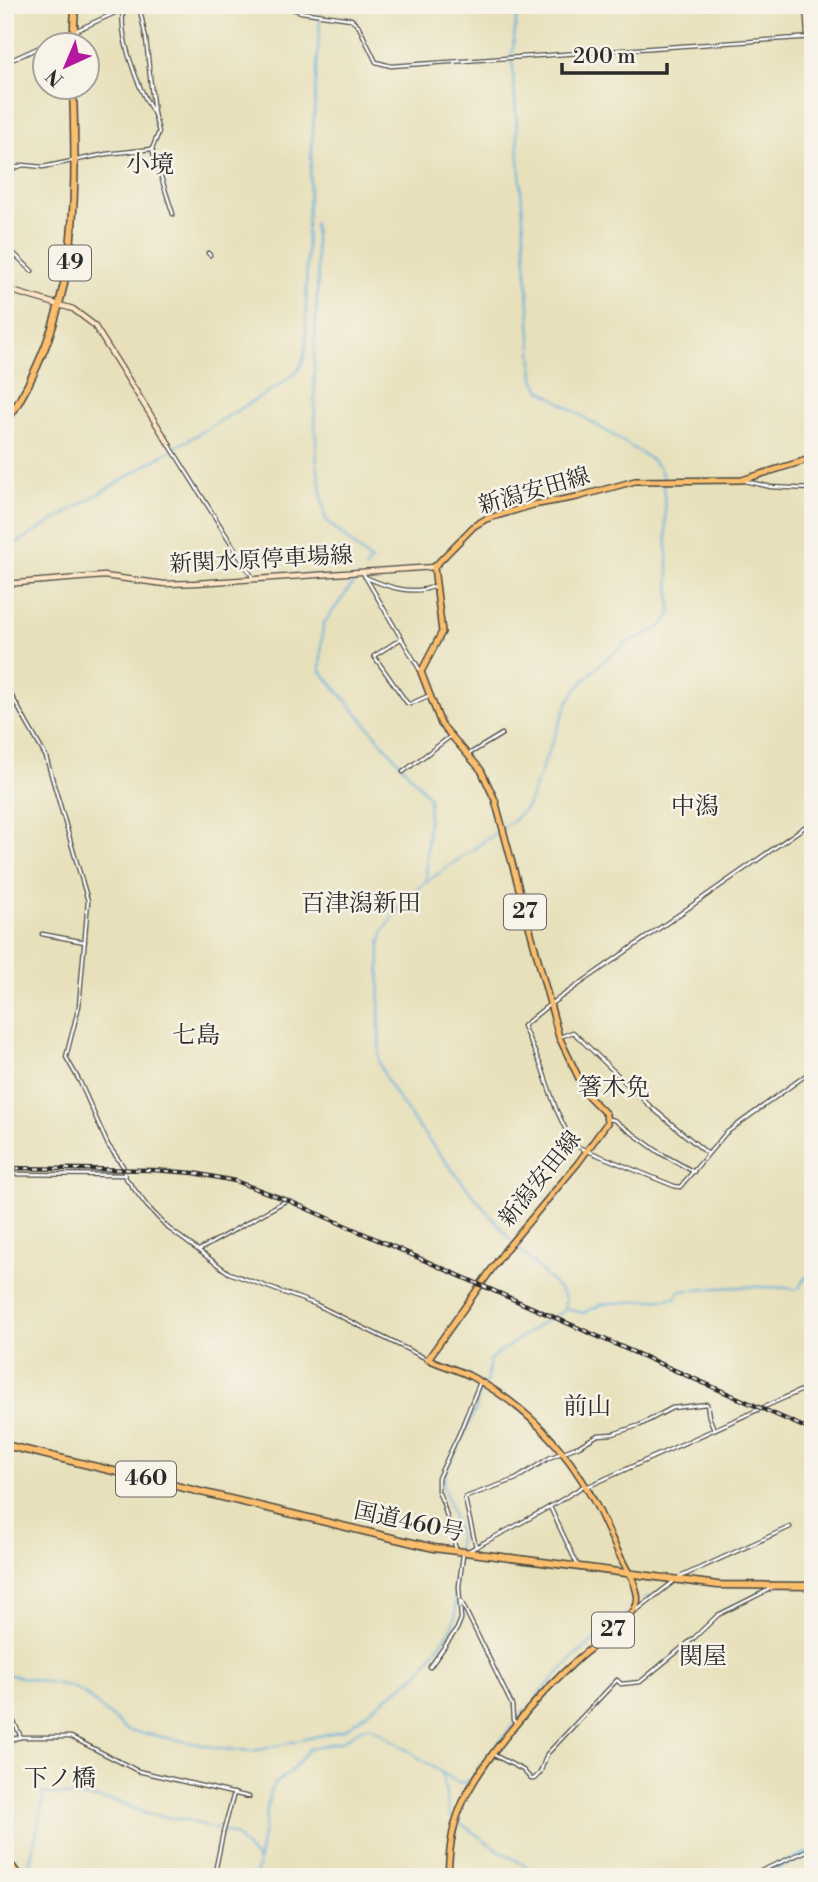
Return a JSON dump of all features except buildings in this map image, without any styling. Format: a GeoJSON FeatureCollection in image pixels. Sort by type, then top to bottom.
{"type":"FeatureCollection","features":[{"type":"Feature","properties":{"kind":"highway"},"geometry":{"type":"LineString","coordinates":[[74,32],[75,5]]}},
{"type":"Feature","properties":{"kind":"highway","name":"49"},"geometry":{"type":"LineString","coordinates":[[5,425],[40,362],[59,304],[72,244],[75,195],[74,102]]}},
{"type":"Feature","properties":{"kind":"highway","name":"国道460号"},"geometry":{"type":"LineString","coordinates":[[5,1445],[434,1548],[674,1581],[718,1585],[813,1586]]}},
{"type":"Feature","properties":{"kind":"highway"},"geometry":{"type":"LineString","coordinates":[[5,1858],[20,1877]]}},
{"type":"Feature","properties":{"kind":"main road"},"geometry":{"type":"LineString","coordinates":[[806,5],[813,108]]}},
{"type":"Feature","properties":{"kind":"main road"},"geometry":{"type":"LineString","coordinates":[[5,289],[73,310],[97,329],[169,444]]}},
{"type":"Feature","properties":{"kind":"main road","name":"新潟安田線"},"geometry":{"type":"LineString","coordinates":[[434,567],[467,532],[486,519],[533,505],[577,497],[624,483],[742,480],[813,458]]}},
{"type":"Feature","properties":{"kind":"main road"},"geometry":{"type":"LineString","coordinates":[[421,672],[442,636],[434,567]]}},
{"type":"Feature","properties":{"kind":"main road","name":"新関水原停車場線"},"geometry":{"type":"LineString","coordinates":[[5,584],[104,576],[165,583],[364,575],[434,567]]}},
{"type":"Feature","properties":{"kind":"main road","name":"新潟安田線"},"geometry":{"type":"LineString","coordinates":[[421,672],[438,717],[481,770],[500,816],[559,1037],[587,1095],[606,1114],[607,1119],[607,1123],[587,1151],[512,1241],[428,1359]]}},
{"type":"Feature","properties":{"kind":"main road","name":"27"},"geometry":{"type":"LineString","coordinates":[[428,1359],[480,1382],[532,1419],[562,1453],[585,1485],[638,1595],[634,1611],[576,1660],[517,1724],[475,1781],[460,1810],[449,1851],[448,1877]]}},
{"type":"Feature","properties":{"kind":"street"},"geometry":{"type":"LineString","coordinates":[[124,5],[122,31],[132,70],[144,99],[154,114]]}},
{"type":"Feature","properties":{"kind":"street"},"geometry":{"type":"LineString","coordinates":[[280,5],[314,14],[343,16],[355,21],[376,62],[383,65],[512,59],[810,38]]}},
{"type":"Feature","properties":{"kind":"street"},"geometry":{"type":"LineString","coordinates":[[74,32],[122,10],[140,10],[154,114],[159,132],[152,149],[173,214]]}},
{"type":"Feature","properties":{"kind":"street"},"geometry":{"type":"LineString","coordinates":[[5,63],[32,51]]}},
{"type":"Feature","properties":{"kind":"street"},"geometry":{"type":"LineString","coordinates":[[5,172],[23,165],[43,167],[152,149]]}},
{"type":"Feature","properties":{"kind":"street"},"geometry":{"type":"LineString","coordinates":[[5,245],[32,271]]}},
{"type":"Feature","properties":{"kind":"street"},"geometry":{"type":"LineString","coordinates":[[169,444],[254,579]]}},
{"type":"Feature","properties":{"kind":"street"},"geometry":{"type":"LineString","coordinates":[[742,480],[771,487],[813,489]]}},
{"type":"Feature","properties":{"kind":"street"},"geometry":{"type":"LineString","coordinates":[[364,575],[378,583],[410,590],[424,590],[435,586]]}},
{"type":"Feature","properties":{"kind":"street"},"geometry":{"type":"LineString","coordinates":[[364,575],[421,672]]}},
{"type":"Feature","properties":{"kind":"street"},"geometry":{"type":"LineString","coordinates":[[402,638],[374,656],[407,703],[431,694]]}},
{"type":"Feature","properties":{"kind":"street"},"geometry":{"type":"LineString","coordinates":[[5,684],[38,741],[55,784],[88,901],[79,1006],[66,1057],[108,1145],[123,1166],[124,1175],[167,1228],[235,1275],[315,1304],[428,1359]]}},
{"type":"Feature","properties":{"kind":"street"},"geometry":{"type":"LineString","coordinates":[[469,754],[502,734]]}},
{"type":"Feature","properties":{"kind":"street"},"geometry":{"type":"LineString","coordinates":[[405,771],[452,736]]}},
{"type":"Feature","properties":{"kind":"street"},"geometry":{"type":"LineString","coordinates":[[813,821],[549,1006],[525,1024],[524,1029],[573,1145],[680,1187],[732,1128],[813,1070]]}},
{"type":"Feature","properties":{"kind":"street"},"geometry":{"type":"LineString","coordinates":[[42,934],[85,942]]}},
{"type":"Feature","properties":{"kind":"street"},"geometry":{"type":"LineString","coordinates":[[559,1037],[573,1032],[651,1107],[708,1154]]}},
{"type":"Feature","properties":{"kind":"street"},"geometry":{"type":"LineString","coordinates":[[607,1119],[614,1120],[660,1153],[694,1172]]}},
{"type":"Feature","properties":{"kind":"street"},"geometry":{"type":"LineString","coordinates":[[5,1174],[124,1175]]}},
{"type":"Feature","properties":{"kind":"street"},"geometry":{"type":"LineString","coordinates":[[199,1250],[287,1200]]}},
{"type":"Feature","properties":{"kind":"street"},"geometry":{"type":"LineString","coordinates":[[430,1667],[461,1619],[461,1551],[438,1491],[438,1478],[480,1382]]}},
{"type":"Feature","properties":{"kind":"street"},"geometry":{"type":"LineString","coordinates":[[461,1551],[511,1530],[585,1485],[589,1486],[735,1422],[813,1385]]}},
{"type":"Feature","properties":{"kind":"street"},"geometry":{"type":"LineString","coordinates":[[476,1546],[466,1497],[516,1479],[550,1458],[598,1435],[613,1434],[640,1425],[672,1408],[707,1404],[714,1429]]}},
{"type":"Feature","properties":{"kind":"street"},"geometry":{"type":"LineString","coordinates":[[550,1507],[579,1567]]}},
{"type":"Feature","properties":{"kind":"street"},"geometry":{"type":"LineString","coordinates":[[634,1611],[674,1581],[790,1527]]}},
{"type":"Feature","properties":{"kind":"street"},"geometry":{"type":"LineString","coordinates":[[494,1755],[534,1779],[540,1773],[547,1754],[617,1681],[621,1684],[640,1682],[718,1615],[775,1587]]}},
{"type":"Feature","properties":{"kind":"street"},"geometry":{"type":"LineString","coordinates":[[459,1599],[512,1705],[513,1720],[517,1724]]}},
{"type":"Feature","properties":{"kind":"street"},"geometry":{"type":"LineString","coordinates":[[5,1703],[21,1737]]}},
{"type":"Feature","properties":{"kind":"street"},"geometry":{"type":"LineString","coordinates":[[5,1741],[21,1737],[71,1737],[138,1771],[249,1797]]}},
{"type":"Feature","properties":{"kind":"street"},"geometry":{"type":"LineString","coordinates":[[214,1877],[234,1793]]}},
{"type":"Feature","properties":{"kind":"street"},"geometry":{"type":"LineString","coordinates":[[747,1877],[813,1849]]}},
{"type":"Feature","properties":{"kind":"waterway"},"geometry":{"type":"LineString","coordinates":[[5,550],[297,372],[303,361],[306,344],[307,225],[321,5]]}},
{"type":"Feature","properties":{"kind":"waterway"},"geometry":{"type":"LineString","coordinates":[[511,1240],[415,1122],[384,1075],[379,1059],[380,944],[384,930],[408,897],[514,820],[527,806],[568,702],[586,679],[622,646],[663,625],[671,613],[663,477],[659,467],[547,394],[534,379],[512,56],[518,5]]}},
{"type":"Feature","properties":{"kind":"waterway"},"geometry":{"type":"LineString","coordinates":[[314,223],[318,276],[314,360],[317,464],[325,517],[371,561],[365,569]]}},
{"type":"Feature","properties":{"kind":"waterway"},"geometry":{"type":"LineString","coordinates":[[358,577],[323,624],[320,670],[429,797],[426,881]]}},
{"type":"Feature","properties":{"kind":"waterway"},"geometry":{"type":"LineString","coordinates":[[5,1674],[73,1687],[126,1730],[224,1749],[254,1751],[344,1730],[418,1674],[451,1629],[456,1614],[454,1582],[459,1537],[443,1484],[476,1409],[479,1392],[487,1380],[490,1359],[548,1319],[563,1312],[566,1298],[515,1244]]}},
{"type":"Feature","properties":{"kind":"waterway"},"geometry":{"type":"LineString","coordinates":[[799,1288],[805,1278],[813,1275]]}},
{"type":"Feature","properties":{"kind":"waterway"},"geometry":{"type":"LineString","coordinates":[[566,1308],[583,1313],[603,1304],[675,1298],[680,1291],[752,1287],[795,1289]]}},
{"type":"Feature","properties":{"kind":"waterway"},"geometry":{"type":"LineString","coordinates":[[645,1599],[648,1596]]}},
{"type":"Feature","properties":{"kind":"waterway"},"geometry":{"type":"LineString","coordinates":[[536,1697],[574,1657],[628,1613]]}},
{"type":"Feature","properties":{"kind":"waterway"},"geometry":{"type":"LineString","coordinates":[[256,1877],[270,1792],[309,1749],[342,1741],[370,1726],[455,1781],[463,1783],[470,1780],[525,1709]]}},
{"type":"Feature","properties":{"kind":"waterway"},"geometry":{"type":"LineString","coordinates":[[5,1745],[13,1743]]}},
{"type":"Feature","properties":{"kind":"waterway"},"geometry":{"type":"LineString","coordinates":[[442,1774],[453,1819]]}},
{"type":"Feature","properties":{"kind":"waterway"},"geometry":{"type":"LineString","coordinates":[[28,1872],[43,1793],[118,1801],[146,1814],[185,1820],[220,1830],[235,1835],[258,1861]]}},
{"type":"Feature","properties":{"kind":"waterway"},"geometry":{"type":"LineString","coordinates":[[459,1822],[495,1848],[544,1877]]}},
{"type":"Feature","properties":{"kind":"waterway"},"geometry":{"type":"LineString","coordinates":[[755,1877],[813,1852]]}},
{"type":"Feature","properties":{"kind":"railway"},"geometry":{"type":"LineString","coordinates":[[5,1168],[153,1170],[194,1173],[235,1181],[287,1200],[813,1431]]}},
{"type":"Feature","properties":{"kind":"district","name":"小境"},"geometry":{"type":"Point","coordinates":[150,165]}},
{"type":"Feature","properties":{"kind":"district","name":"中潟"},"geometry":{"type":"Point","coordinates":[695,807]}},
{"type":"Feature","properties":{"kind":"district","name":"百津潟新田"},"geometry":{"type":"Point","coordinates":[361,904]}},
{"type":"Feature","properties":{"kind":"district","name":"七島"},"geometry":{"type":"Point","coordinates":[196,1036]}},
{"type":"Feature","properties":{"kind":"district","name":"箸木免"},"geometry":{"type":"Point","coordinates":[614,1088]}},
{"type":"Feature","properties":{"kind":"district","name":"前山"},"geometry":{"type":"Point","coordinates":[587,1407]}},
{"type":"Feature","properties":{"kind":"district","name":"関屋"},"geometry":{"type":"Point","coordinates":[703,1657]}},
{"type":"Feature","properties":{"kind":"district","name":"下ノ橋"},"geometry":{"type":"Point","coordinates":[60,1779]}}]}
